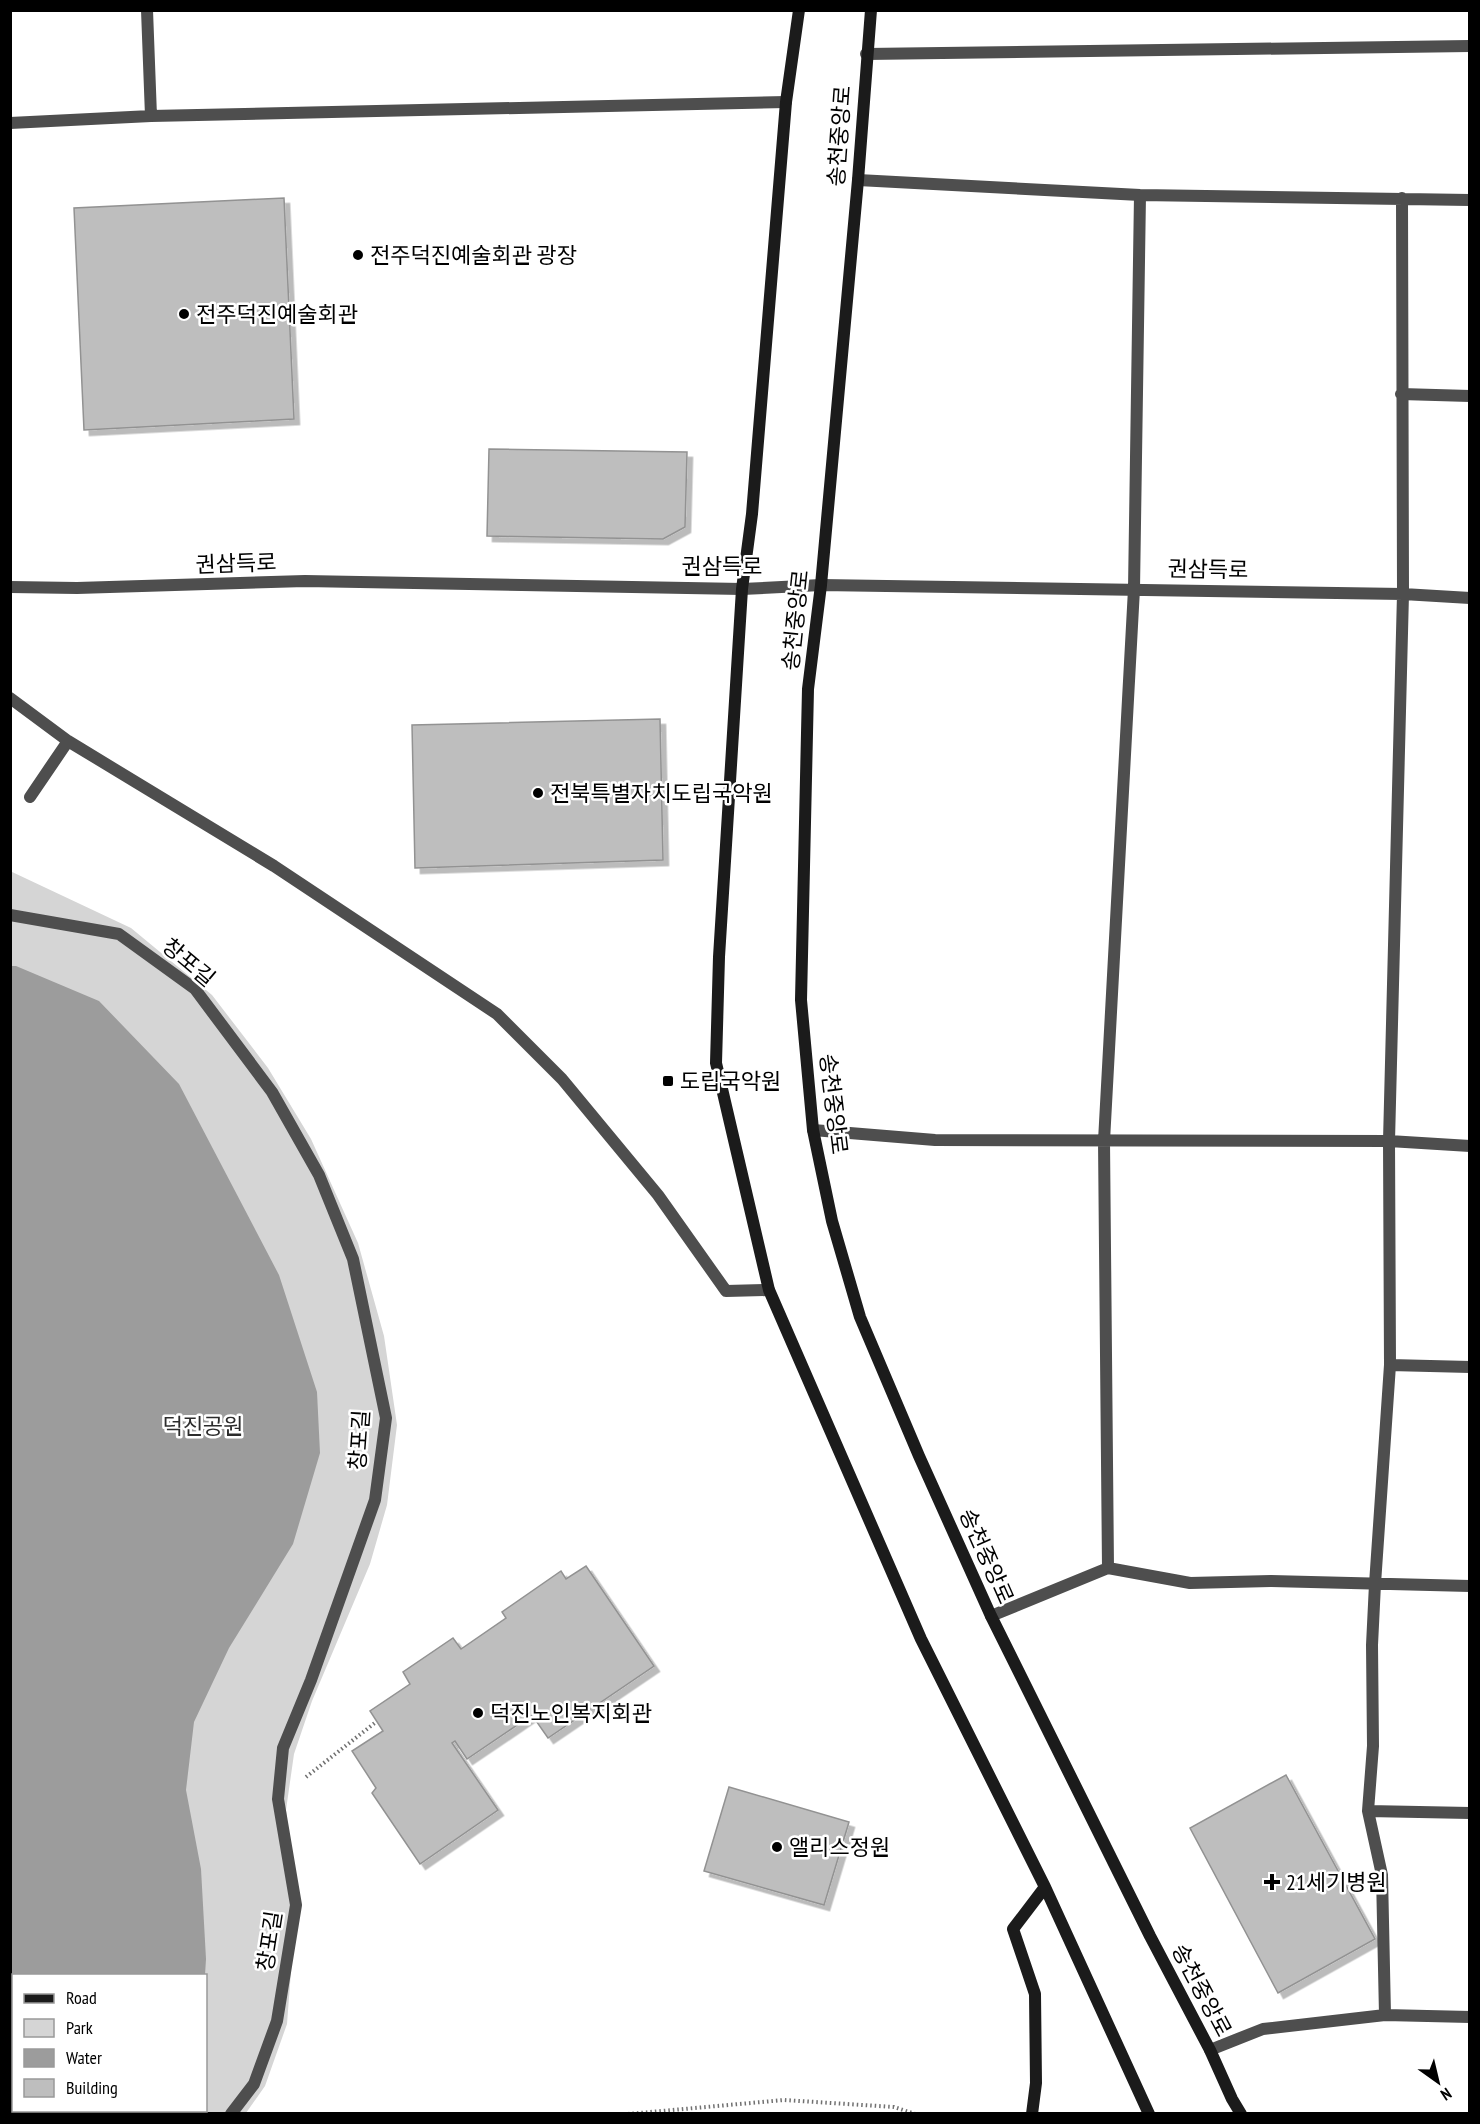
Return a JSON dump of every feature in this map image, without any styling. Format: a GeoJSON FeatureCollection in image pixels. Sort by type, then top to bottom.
{"type":"FeatureCollection","features":[{"type":"Feature","properties":{"kind":"street"},"geometry":{"type":"LineString","coordinates":[[147,10],[151,116]]}},
{"type":"Feature","properties":{"kind":"street"},"geometry":{"type":"LineString","coordinates":[[799,10],[786,102],[752,514],[742,589],[718,957],[716,1063],[769,1290],[921,1639],[1045,1887],[1149,2114]]}},
{"type":"Feature","properties":{"kind":"street","name":"송천중앙로"},"geometry":{"type":"LineString","coordinates":[[871,10],[821,585],[808,689],[801,988],[813,1130],[832,1221],[860,1317],[991,1616],[1144,1925],[1241,2114]]}},
{"type":"Feature","properties":{"kind":"street"},"geometry":{"type":"LineString","coordinates":[[866,54],[1470,46]]}},
{"type":"Feature","properties":{"kind":"street"},"geometry":{"type":"LineString","coordinates":[[10,123],[151,116],[786,102]]}},
{"type":"Feature","properties":{"kind":"street"},"geometry":{"type":"LineString","coordinates":[[858,180],[1140,195],[1470,200]]}},
{"type":"Feature","properties":{"kind":"street"},"geometry":{"type":"LineString","coordinates":[[1108,1569],[1104,1141],[1134,589],[1140,195]]}},
{"type":"Feature","properties":{"kind":"street"},"geometry":{"type":"LineString","coordinates":[[1385,2015],[1382,1875],[1368,1811],[1373,1746],[1372,1645],[1375,1584],[1390,1365],[1389,1142],[1403,594],[1402,198]]}},
{"type":"Feature","properties":{"kind":"street"},"geometry":{"type":"LineString","coordinates":[[1401,394],[1470,396]]}},
{"type":"Feature","properties":{"kind":"street","name":"권삼득로"},"geometry":{"type":"LineString","coordinates":[[10,587],[78,588],[305,581],[742,589],[821,585],[1134,589],[1403,594],[1470,598]]}},
{"type":"Feature","properties":{"kind":"street"},"geometry":{"type":"LineString","coordinates":[[10,698],[68,741],[274,866],[497,1014],[562,1079],[657,1195],[726,1292],[769,1290]]}},
{"type":"Feature","properties":{"kind":"street"},"geometry":{"type":"LineString","coordinates":[[30,797],[68,741]]}},
{"type":"Feature","properties":{"kind":"street","name":"창포길"},"geometry":{"type":"LineString","coordinates":[[10,915],[119,933],[195,989],[272,1092],[319,1175],[353,1259],[386,1418],[375,1500],[311,1680],[284,1748],[278,1799],[296,1905],[278,2021],[254,2084],[231,2114]]}},
{"type":"Feature","properties":{"kind":"street"},"geometry":{"type":"LineString","coordinates":[[813,1130],[935,1140],[1389,1142],[1470,1146]]}},
{"type":"Feature","properties":{"kind":"street"},"geometry":{"type":"LineString","coordinates":[[1390,1365],[1470,1367]]}},
{"type":"Feature","properties":{"kind":"street"},"geometry":{"type":"LineString","coordinates":[[991,1616],[1108,1569],[1190,1583],[1271,1581],[1470,1586]]}},
{"type":"Feature","properties":{"kind":"street"},"geometry":{"type":"LineString","coordinates":[[1368,1811],[1470,1813]]}},
{"type":"Feature","properties":{"kind":"street"},"geometry":{"type":"LineString","coordinates":[[1032,2114],[1036,2083],[1035,1995],[1013,1929],[1045,1887]]}},
{"type":"Feature","properties":{"kind":"street"},"geometry":{"type":"LineString","coordinates":[[1210,2050],[1263,2029],[1385,2015],[1470,2017]]}},
{"type":"Feature","properties":{"kind":"street"},"geometry":{"type":"LineString","coordinates":[[1230,2114],[1232,2099]]}},
{"type":"Feature","properties":{"kind":"path"},"geometry":{"type":"LineString","coordinates":[[278,1799],[376,1722]]}},
{"type":"Feature","properties":{"kind":"path"},"geometry":{"type":"LineString","coordinates":[[628,2114],[784,2100],[894,2107],[915,2114]]}},
{"type":"Feature","properties":{"kind":"green space","name":"덕진공원"},"geometry":{"type":"Polygon","coordinates":[[[10,871],[131,928],[212,995],[268,1068],[311,1139],[358,1243],[384,1336],[397,1425],[387,1505],[370,1564],[312,1701],[294,1754],[286,1810],[296,1905],[287,2024],[265,2086],[246,2113],[11,2113],[10,871]]]}},
{"type":"Feature","properties":{"kind":"water","name":"덕진공원"},"geometry":{"type":"Polygon","coordinates":[[[10,966],[16,966],[99,1001],[179,1084],[279,1275],[317,1392],[320,1453],[293,1544],[229,1648],[194,1722],[186,1790],[201,1869],[205,1974],[12,1974],[12,2112],[158,2112],[11,2113],[10,966]]]}},
{"type":"Feature","properties":{"kind":"building","name":"전주덕진예술회관"},"geometry":{"type":"Polygon","coordinates":[[[284,198],[294,419],[84,430],[74,208],[284,198]]]}},
{"type":"Feature","properties":{"kind":"building"},"geometry":{"type":"Polygon","coordinates":[[[489,449],[687,452],[685,527],[663,539],[487,536],[489,449]]]}},
{"type":"Feature","properties":{"kind":"building","name":"전북특별자치도립국악원"},"geometry":{"type":"Polygon","coordinates":[[[660,719],[663,860],[415,868],[412,725],[660,719]]]}},
{"type":"Feature","properties":{"kind":"building","name":"덕진노인복지회관"},"geometry":{"type":"Polygon","coordinates":[[[586,1566],[654,1666],[548,1738],[532,1715],[467,1759],[455,1741],[452,1743],[498,1810],[420,1864],[372,1793],[376,1788],[352,1751],[383,1731],[370,1711],[410,1684],[403,1672],[453,1638],[461,1649],[506,1618],[502,1612],[561,1571],[566,1579],[586,1566]]]}},
{"type":"Feature","properties":{"kind":"building","name":"21세기병원"},"geometry":{"type":"Polygon","coordinates":[[[1286,1775],[1375,1939],[1278,1993],[1190,1828],[1286,1775]]]}},
{"type":"Feature","properties":{"kind":"building","name":"앨리스정원"},"geometry":{"type":"Polygon","coordinates":[[[729,1787],[849,1822],[824,1905],[704,1871],[729,1787]]]}},
{"type":"Feature","properties":{"kind":"place","name":"전주덕진예술회관 광장"},"geometry":{"type":"Point","coordinates":[358,255]}},
{"type":"Feature","properties":{"kind":"place","name":"전주덕진예술회관"},"geometry":{"type":"Point","coordinates":[184,314]}},
{"type":"Feature","properties":{"kind":"place","name":"전북특별자치도립국악원"},"geometry":{"type":"Point","coordinates":[538,793]}},
{"type":"Feature","properties":{"kind":"place","name":"도립국악원"},"geometry":{"type":"Point","coordinates":[668,1081]}},
{"type":"Feature","properties":{"kind":"place","name":"덕진노인복지회관"},"geometry":{"type":"Point","coordinates":[478,1713]}},
{"type":"Feature","properties":{"kind":"place","name":"앨리스정원"},"geometry":{"type":"Point","coordinates":[777,1847]}},
{"type":"Feature","properties":{"kind":"place","name":"21세기병원"},"geometry":{"type":"Point","coordinates":[1272,1882]}}]}
